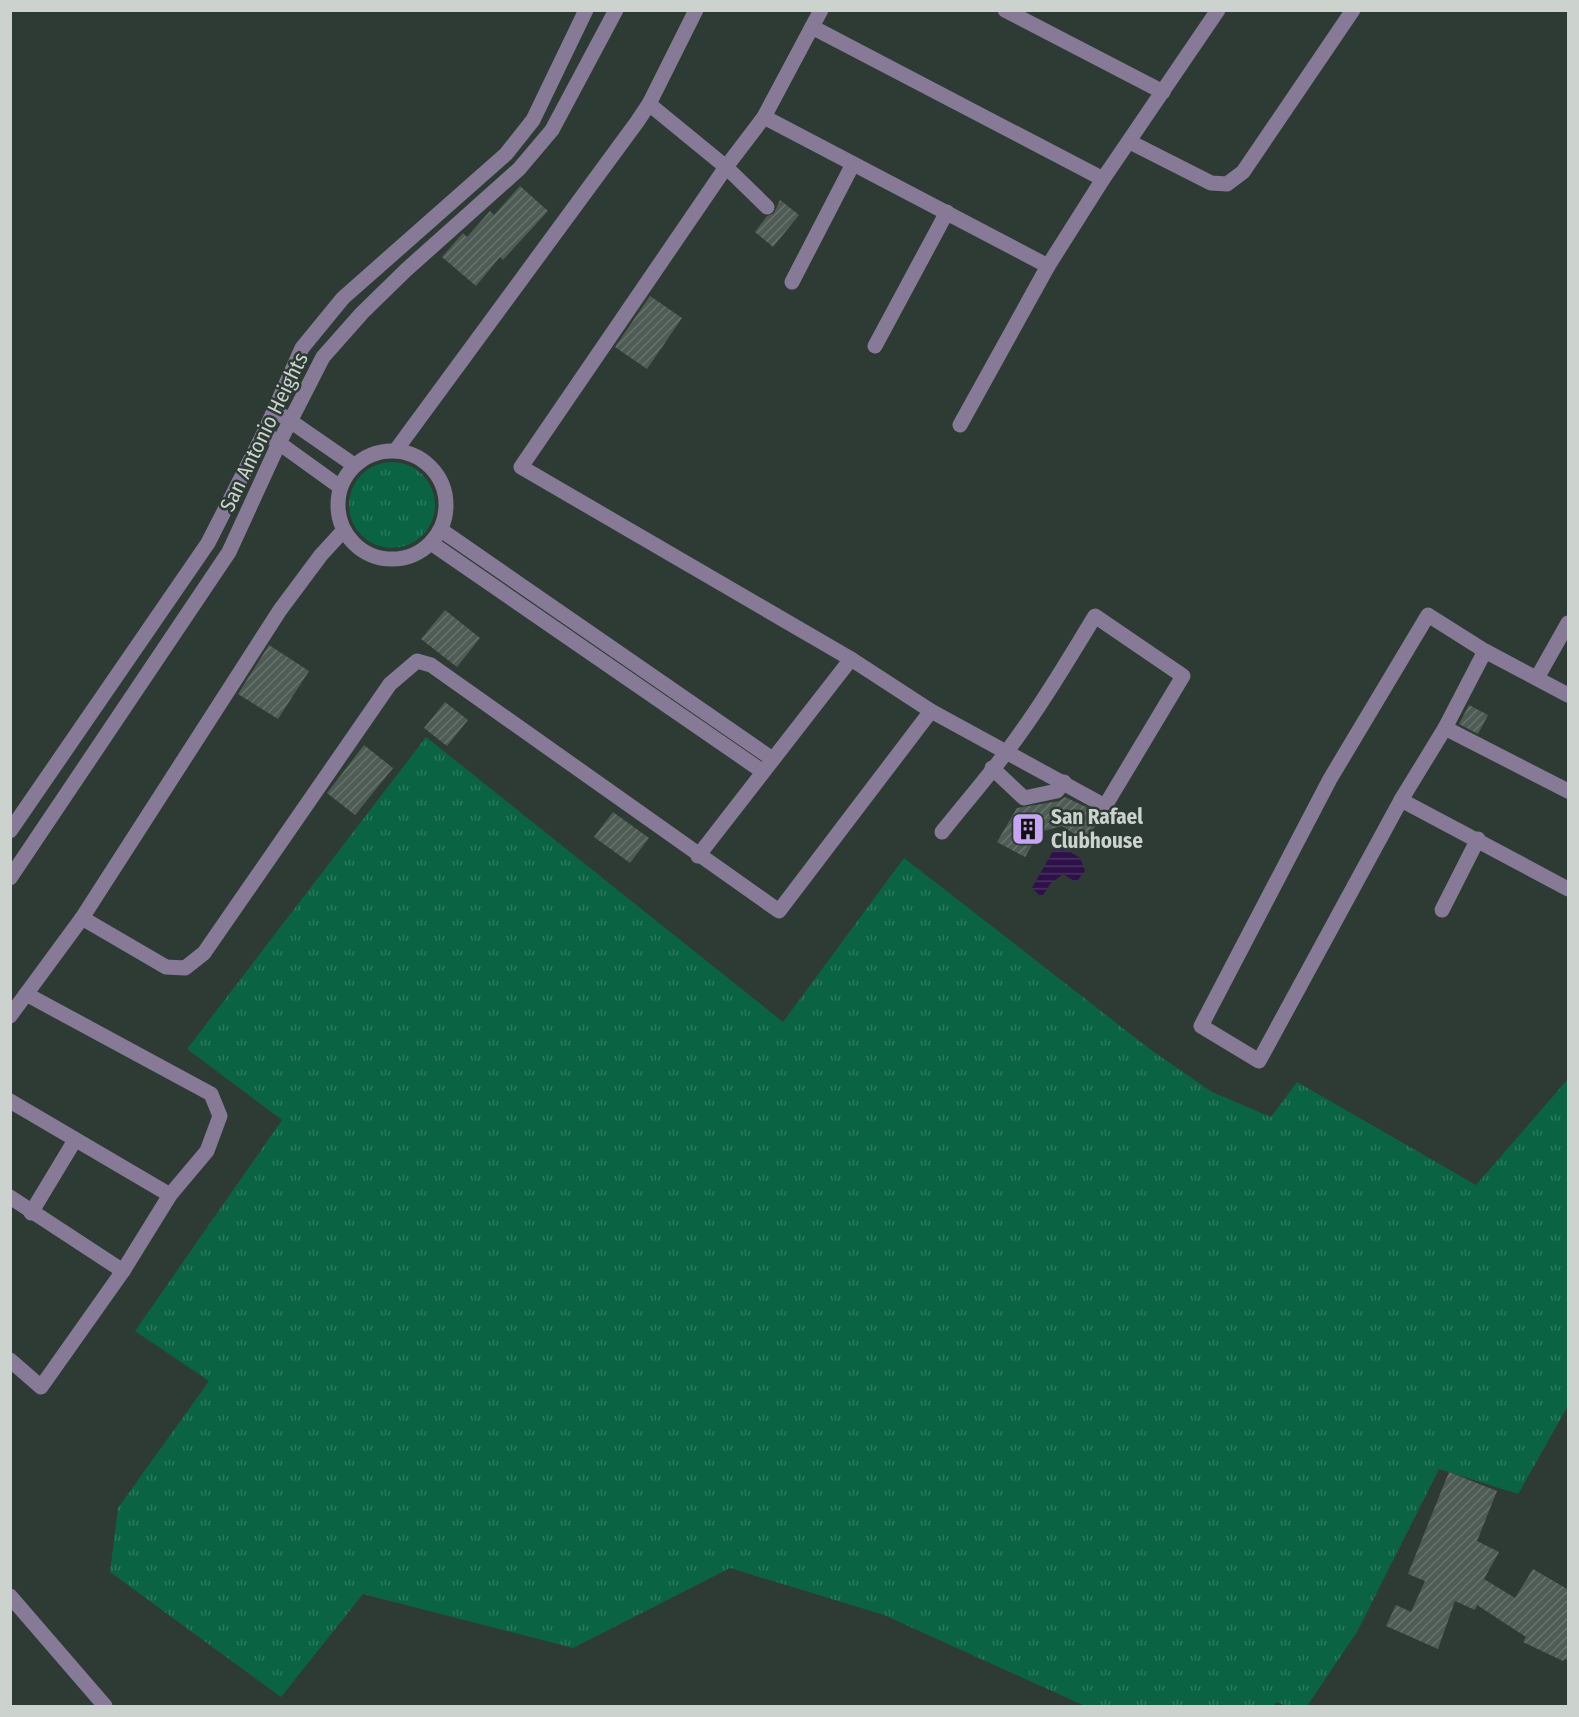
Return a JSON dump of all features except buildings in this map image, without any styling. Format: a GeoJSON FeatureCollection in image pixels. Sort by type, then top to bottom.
{"type":"FeatureCollection","features":[{"type":"Feature","properties":{"kind":"street","name":"San Antonio Heights"},"geometry":{"type":"LineString","coordinates":[[10,831],[208,543],[264,433],[302,348],[343,298],[506,154],[533,120],[586,10]]}},
{"type":"Feature","properties":{"kind":"street","name":"San Antonio Heights"},"geometry":{"type":"LineString","coordinates":[[10,878],[229,552],[279,443],[323,357],[362,313],[519,169],[552,130],[616,10]]}},
{"type":"Feature","properties":{"kind":"street"},"geometry":{"type":"LineString","coordinates":[[396,450],[649,104],[696,10]]}},
{"type":"Feature","properties":{"kind":"street"},"geometry":{"type":"LineString","coordinates":[[821,10],[764,117],[726,167],[521,467],[851,659],[931,711],[1006,751],[1064,782],[1105,806],[1183,676],[1095,616],[1006,751],[942,832]]}},
{"type":"Feature","properties":{"kind":"street"},"geometry":{"type":"LineString","coordinates":[[1005,10],[1163,93]]}},
{"type":"Feature","properties":{"kind":"street"},"geometry":{"type":"LineString","coordinates":[[960,425],[1048,266],[1103,179],[1218,10]]}},
{"type":"Feature","properties":{"kind":"street"},"geometry":{"type":"LineString","coordinates":[[1130,142],[1211,183],[1227,184],[1244,172],[1353,10]]}},
{"type":"Feature","properties":{"kind":"street"},"geometry":{"type":"LineString","coordinates":[[812,27],[1103,179]]}},
{"type":"Feature","properties":{"kind":"street"},"geometry":{"type":"LineString","coordinates":[[649,104],[726,167],[767,207]]}},
{"type":"Feature","properties":{"kind":"street"},"geometry":{"type":"LineString","coordinates":[[764,117],[1048,266]]}},
{"type":"Feature","properties":{"kind":"street"},"geometry":{"type":"LineString","coordinates":[[792,282],[853,164]]}},
{"type":"Feature","properties":{"kind":"street"},"geometry":{"type":"LineString","coordinates":[[875,346],[947,212]]}},
{"type":"Feature","properties":{"kind":"street"},"geometry":{"type":"LineString","coordinates":[[273,409],[354,465]]}},
{"type":"Feature","properties":{"kind":"street"},"geometry":{"type":"LineString","coordinates":[[264,433],[340,487]]}},
{"type":"Feature","properties":{"kind":"street"},"geometry":{"type":"LineString","coordinates":[[396,450],[413,455],[429,464],[440,478],[446,495],[446,513],[441,530],[431,543],[409,556],[384,560],[368,555],[354,545],[343,531],[337,509],[340,487],[354,465],[374,454],[396,450]]}},
{"type":"Feature","properties":{"kind":"street"},"geometry":{"type":"LineString","coordinates":[[441,530],[767,764]]}},
{"type":"Feature","properties":{"kind":"street"},"geometry":{"type":"LineString","coordinates":[[10,1016],[81,918],[280,610],[321,555],[343,531]]}},
{"type":"Feature","properties":{"kind":"street"},"geometry":{"type":"LineString","coordinates":[[431,543],[767,764]]}},
{"type":"Feature","properties":{"kind":"street"},"geometry":{"type":"LineString","coordinates":[[1485,651],[1446,728],[1401,800],[1259,1061],[1201,1026],[1330,779],[1428,615],[1485,651],[1569,695]]}},
{"type":"Feature","properties":{"kind":"street"},"geometry":{"type":"LineString","coordinates":[[1536,678],[1569,623]]}},
{"type":"Feature","properties":{"kind":"street"},"geometry":{"type":"LineString","coordinates":[[698,856],[767,764],[851,659]]}},
{"type":"Feature","properties":{"kind":"street"},"geometry":{"type":"LineString","coordinates":[[81,918],[166,967],[185,968],[204,952],[390,684],[417,661],[431,664],[698,856],[779,911],[931,711]]}},
{"type":"Feature","properties":{"kind":"street"},"geometry":{"type":"LineString","coordinates":[[1446,728],[1569,791]]}},
{"type":"Feature","properties":{"kind":"street"},"geometry":{"type":"LineString","coordinates":[[992,768],[1024,798],[1057,791],[1064,782]]}},
{"type":"Feature","properties":{"kind":"street"},"geometry":{"type":"LineString","coordinates":[[1401,800],[1569,889]]}},
{"type":"Feature","properties":{"kind":"street"},"geometry":{"type":"LineString","coordinates":[[1442,910],[1478,839]]}},
{"type":"Feature","properties":{"kind":"street"},"geometry":{"type":"LineString","coordinates":[[10,1360],[41,1386],[123,1271],[170,1195],[207,1151],[220,1116],[211,1094],[26,994]]}},
{"type":"Feature","properties":{"kind":"street"},"geometry":{"type":"LineString","coordinates":[[10,1101],[170,1195]]}},
{"type":"Feature","properties":{"kind":"street"},"geometry":{"type":"LineString","coordinates":[[31,1213],[75,1140]]}},
{"type":"Feature","properties":{"kind":"street"},"geometry":{"type":"LineString","coordinates":[[10,1197],[31,1213],[123,1271]]}},
{"type":"Feature","properties":{"kind":"street"},"geometry":{"type":"LineString","coordinates":[[10,1596],[105,1707]]}},
{"type":"Feature","properties":{"kind":"green space"},"geometry":{"type":"Polygon","coordinates":[[[384,462],[400,462],[423,474],[432,488],[435,505],[432,522],[423,536],[400,548],[384,548],[368,541],[356,529],[349,513],[349,497],[356,481],[368,469],[384,462]]]}},
{"type":"Feature","properties":{"kind":"green space"},"geometry":{"type":"Polygon","coordinates":[[[426,737],[783,1022],[904,858],[1151,1050],[1212,1092],[1271,1117],[1297,1082],[1476,1185],[1568,1079],[1568,1406],[1518,1494],[1439,1469],[1357,1632],[1307,1706],[1286,1706],[1276,1702],[1274,1706],[1085,1706],[884,1615],[730,1568],[573,1648],[363,1594],[281,1697],[110,1572],[118,1508],[209,1381],[135,1331],[282,1120],[187,1049],[426,737]]]}},
{"type":"Feature","properties":{"kind":"shaded area"},"geometry":{"type":"Polygon","coordinates":[[[1057,844],[1080,858],[1085,871],[1076,882],[1063,874],[1050,884],[1043,895],[1039,895],[1032,888],[1057,844]]]}},
{"type":"Feature","properties":{"kind":"place","name":"San Rafael Clubhouse"},"geometry":{"type":"Point","coordinates":[1028,829]}}]}
